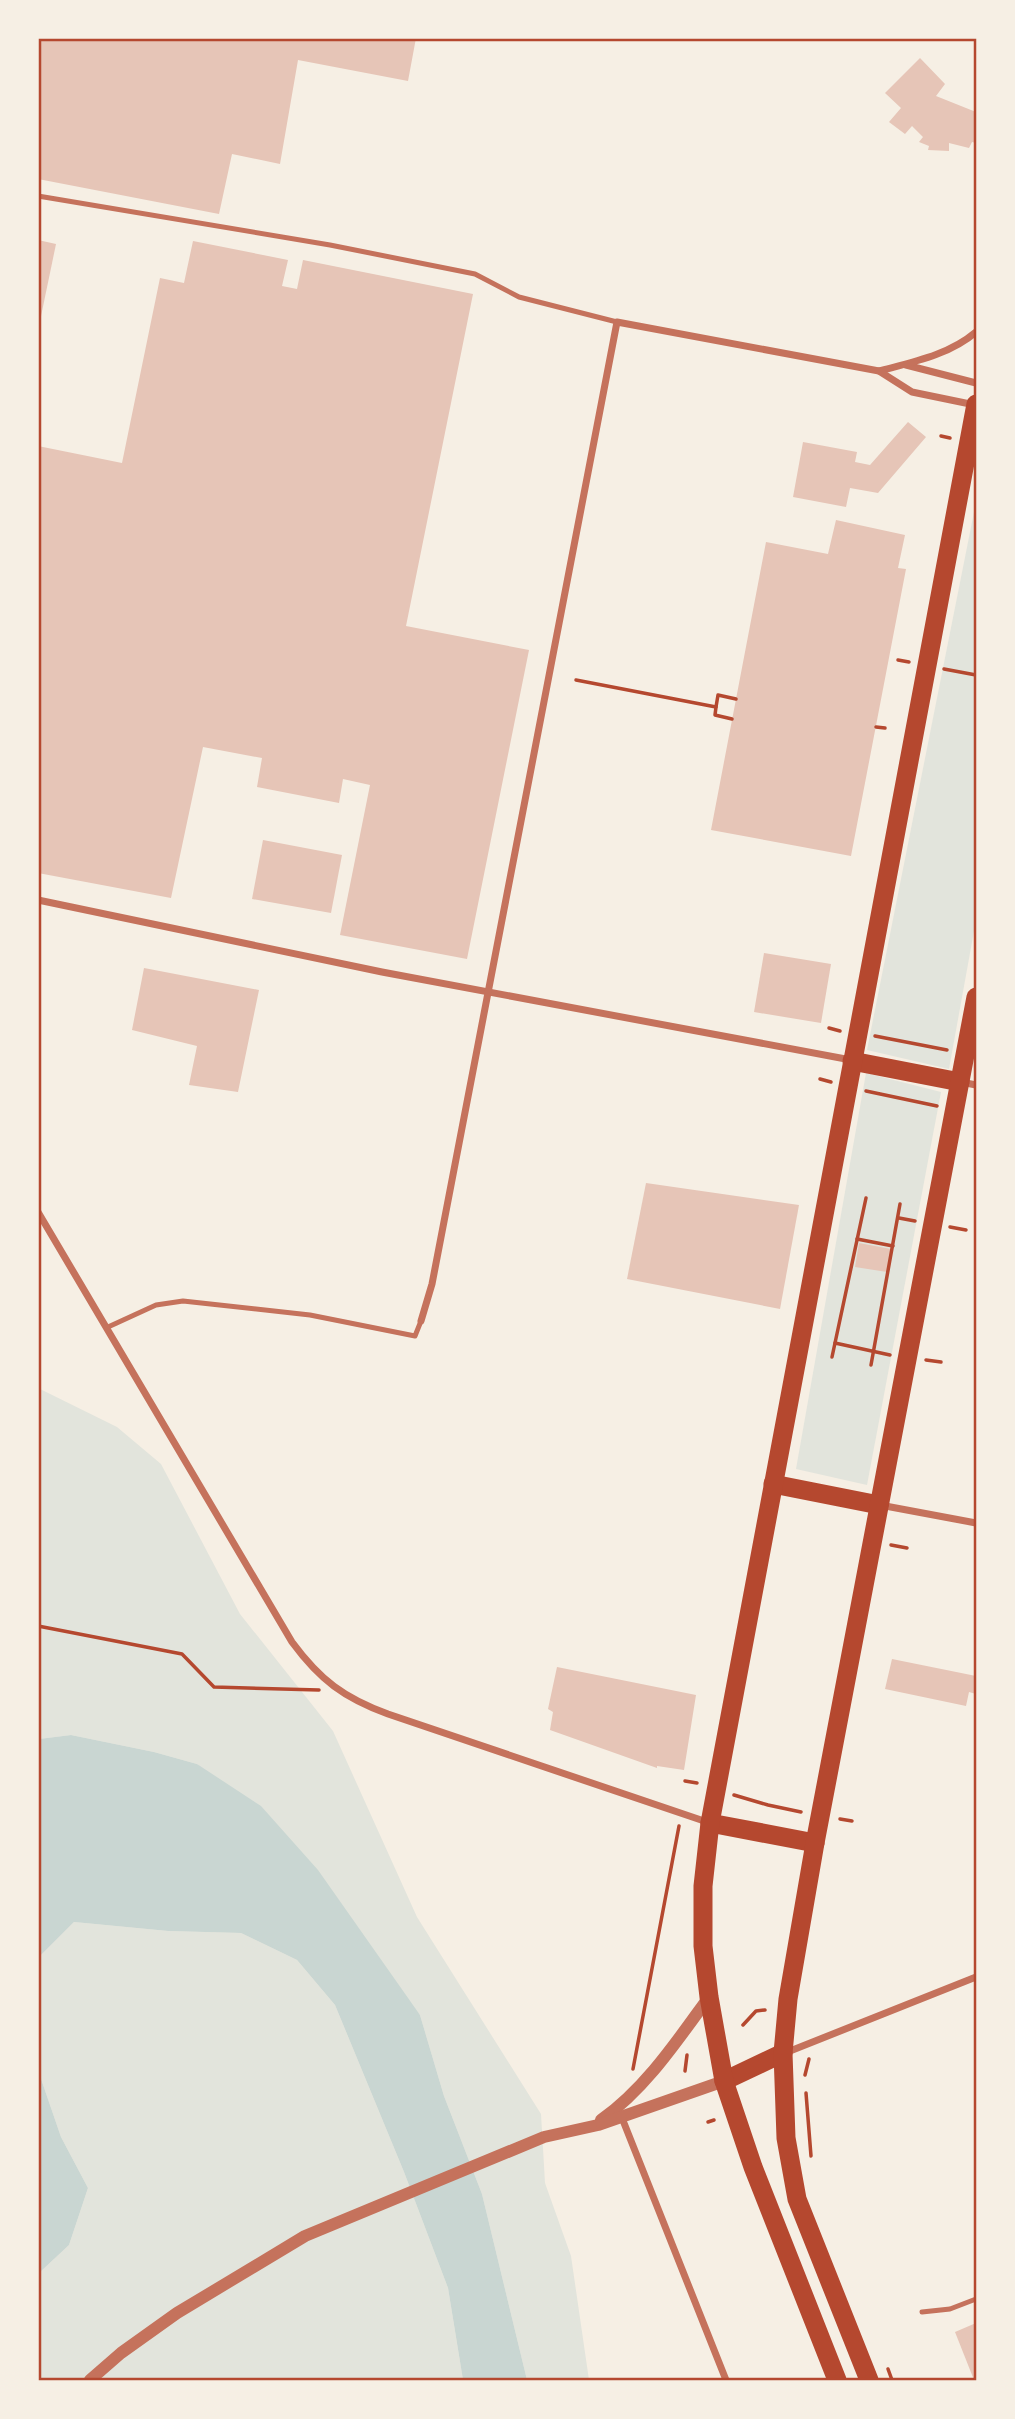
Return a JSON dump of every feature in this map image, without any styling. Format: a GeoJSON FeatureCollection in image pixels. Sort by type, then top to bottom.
{"type":"FeatureCollection","features":[{"type":"Feature","properties":{"kind":"highway"},"geometry":{"type":"LineString","coordinates":[[837,2381],[753,2167],[724,2081],[703,1946],[703,1886],[716,1789],[976,405]]}},
{"type":"Feature","properties":{"kind":"highway"},"geometry":{"type":"LineString","coordinates":[[869,2381],[797,2199],[786,2138],[783,2053],[788,1999],[815,1843],[879,1505],[955,1110],[968,1083],[966,1053],[976,997]]}},
{"type":"Feature","properties":{"kind":"highway"},"geometry":{"type":"LineString","coordinates":[[852,1060],[968,1083]]}},
{"type":"Feature","properties":{"kind":"highway"},"geometry":{"type":"LineString","coordinates":[[773,1484],[879,1505]]}},
{"type":"Feature","properties":{"kind":"highway"},"geometry":{"type":"LineString","coordinates":[[710,1823],[815,1843]]}},
{"type":"Feature","properties":{"kind":"highway"},"geometry":{"type":"LineString","coordinates":[[724,2081],[783,2053]]}},
{"type":"Feature","properties":{"kind":"street"},"geometry":{"type":"LineString","coordinates":[[421,1321],[432,1284],[617,322],[879,370],[902,365],[954,346],[976,332]]}},
{"type":"Feature","properties":{"kind":"street"},"geometry":{"type":"LineString","coordinates":[[902,365],[976,383]]}},
{"type":"Feature","properties":{"kind":"street"},"geometry":{"type":"LineString","coordinates":[[879,370],[912,392],[976,405]]}},
{"type":"Feature","properties":{"kind":"street"},"geometry":{"type":"LineString","coordinates":[[38,900],[357,967],[852,1060]]}},
{"type":"Feature","properties":{"kind":"street"},"geometry":{"type":"LineString","coordinates":[[38,1212],[292,1642],[320,1676],[350,1698],[388,1714],[710,1823]]}},
{"type":"Feature","properties":{"kind":"street"},"geometry":{"type":"LineString","coordinates":[[879,1505],[976,1523]]}},
{"type":"Feature","properties":{"kind":"street"},"geometry":{"type":"LineString","coordinates":[[783,2053],[976,1977]]}},
{"type":"Feature","properties":{"kind":"street"},"geometry":{"type":"LineString","coordinates":[[589,2128],[620,2106],[640,2086],[709,1997]]}},
{"type":"Feature","properties":{"kind":"street"},"geometry":{"type":"LineString","coordinates":[[90,2381],[121,2353],[177,2313],[305,2236],[540,2138],[622,2118],[724,2081]]}},
{"type":"Feature","properties":{"kind":"street"},"geometry":{"type":"LineString","coordinates":[[622,2118],[726,2381]]}},
{"type":"Feature","properties":{"kind":"lane"},"geometry":{"type":"LineString","coordinates":[[38,196],[330,245],[475,274],[519,297],[617,322]]}},
{"type":"Feature","properties":{"kind":"lane"},"geometry":{"type":"LineString","coordinates":[[108,1327],[156,1305],[183,1301],[310,1315],[415,1336],[421,1321]]}},
{"type":"Feature","properties":{"kind":"lane"},"geometry":{"type":"LineString","coordinates":[[922,2312],[950,2309],[976,2299]]}},
{"type":"Feature","properties":{"kind":"path"},"geometry":{"type":"LineString","coordinates":[[576,680],[716,707]]}},
{"type":"Feature","properties":{"kind":"path"},"geometry":{"type":"LineString","coordinates":[[732,719],[715,715],[718,695],[736,699]]}},
{"type":"Feature","properties":{"kind":"path"},"geometry":{"type":"LineString","coordinates":[[876,727],[884,728]]}},
{"type":"Feature","properties":{"kind":"path"},"geometry":{"type":"LineString","coordinates":[[829,1028],[966,1053]]}},
{"type":"Feature","properties":{"kind":"path"},"geometry":{"type":"LineString","coordinates":[[820,1079],[955,1110]]}},
{"type":"Feature","properties":{"kind":"path"},"geometry":{"type":"LineString","coordinates":[[832,1357],[866,1198]]}},
{"type":"Feature","properties":{"kind":"path"},"geometry":{"type":"LineString","coordinates":[[872,1365],[900,1204]]}},
{"type":"Feature","properties":{"kind":"path"},"geometry":{"type":"LineString","coordinates":[[857,1239],[893,1246]]}},
{"type":"Feature","properties":{"kind":"path"},"geometry":{"type":"LineString","coordinates":[[835,1343],[874,1352]]}},
{"type":"Feature","properties":{"kind":"path"},"geometry":{"type":"LineString","coordinates":[[38,1626],[183,1654],[214,1687],[314,1690],[335,1688]]}},
{"type":"Feature","properties":{"kind":"path"},"geometry":{"type":"LineString","coordinates":[[685,1781],[768,1805],[852,1821]]}},
{"type":"Feature","properties":{"kind":"path"},"geometry":{"type":"LineString","coordinates":[[633,2071],[682,1813]]}},
{"type":"Feature","properties":{"kind":"path"},"geometry":{"type":"LineString","coordinates":[[743,2025],[756,2011],[765,2010]]}},
{"type":"Feature","properties":{"kind":"path"},"geometry":{"type":"LineString","coordinates":[[805,2078],[813,2041]]}},
{"type":"Feature","properties":{"kind":"path"},"geometry":{"type":"LineString","coordinates":[[806,2089],[812,2161]]}},
{"type":"Feature","properties":{"kind":"path"},"geometry":{"type":"LineString","coordinates":[[708,2122],[714,2120]]}},
{"type":"Feature","properties":{"kind":"path"},"geometry":{"type":"LineString","coordinates":[[883,2357],[892,2381]]}},
{"type":"Feature","properties":{"kind":"shaded area"},"geometry":{"type":"Polygon","coordinates":[[[976,502],[976,920],[949,1069],[867,1050],[976,502]]]}},
{"type":"Feature","properties":{"kind":"shaded area"},"geometry":{"type":"Polygon","coordinates":[[[866,1073],[941,1092],[867,1485],[796,1469],[866,1073]]]}},
{"type":"Feature","properties":{"kind":"shaded area"},"geometry":{"type":"Polygon","coordinates":[[[38,1388],[117,1427],[161,1464],[240,1614],[333,1731],[417,1917],[541,2114],[545,2183],[571,2256],[589,2380],[527,2380],[482,2194],[444,2096],[420,2015],[197,1764],[71,1735],[39,1739],[38,1388]]]}},
{"type":"Feature","properties":{"kind":"shaded area"},"geometry":{"type":"Polygon","coordinates":[[[71,1735],[197,1764],[261,1806],[318,1870],[420,2015],[444,2096],[482,2194],[527,2380],[463,2380],[448,2288],[404,2172],[335,2005],[297,1960],[241,1933],[168,1931],[74,1922],[41,1955],[39,1974],[39,1739],[71,1735]]]}},
{"type":"Feature","properties":{"kind":"shaded area"},"geometry":{"type":"Polygon","coordinates":[[[74,1922],[168,1931],[241,1933],[297,1960],[335,2005],[404,2172],[448,2288],[463,2380],[39,2380],[39,2273],[69,2245],[88,2188],[61,2137],[39,2073],[38,1974],[41,1955],[74,1922]]]}},
{"type":"Feature","properties":{"kind":"shaded area"},"geometry":{"type":"Polygon","coordinates":[[[39,2073],[61,2137],[88,2188],[69,2245],[39,2273],[39,2073]]]}},
{"type":"Feature","properties":{"kind":"building"},"geometry":{"type":"Polygon","coordinates":[[[38,38],[416,38],[408,81],[298,60],[280,164],[232,154],[219,214],[38,179],[38,38]]]}},
{"type":"Feature","properties":{"kind":"building"},"geometry":{"type":"Polygon","coordinates":[[[920,58],[945,84],[936,96],[976,112],[976,143],[972,142],[969,148],[949,143],[949,151],[928,150],[929,146],[919,142],[923,137],[912,126],[905,134],[889,122],[901,108],[885,93],[920,58]]]}},
{"type":"Feature","properties":{"kind":"building"},"geometry":{"type":"Polygon","coordinates":[[[38,240],[56,244],[40,321],[38,321],[38,240]]]}},
{"type":"Feature","properties":{"kind":"building"},"geometry":{"type":"Polygon","coordinates":[[[193,241],[288,260],[282,286],[297,289],[303,260],[473,294],[406,626],[529,650],[467,959],[340,935],[370,785],[343,779],[339,803],[257,787],[262,758],[203,747],[171,898],[38,873],[38,446],[122,463],[160,278],[184,283],[193,241]]]}},
{"type":"Feature","properties":{"kind":"building"},"geometry":{"type":"Polygon","coordinates":[[[908,422],[926,437],[878,493],[850,488],[846,507],[793,497],[803,442],[857,452],[855,462],[870,465],[908,422]]]}},
{"type":"Feature","properties":{"kind":"building"},"geometry":{"type":"Polygon","coordinates":[[[836,520],[905,535],[898,568],[906,569],[851,856],[711,830],[766,542],[828,554],[836,520]]]}},
{"type":"Feature","properties":{"kind":"building"},"geometry":{"type":"Polygon","coordinates":[[[263,840],[342,855],[331,913],[252,899],[263,840]]]}},
{"type":"Feature","properties":{"kind":"building"},"geometry":{"type":"Polygon","coordinates":[[[764,953],[831,964],[821,1023],[754,1012],[764,953]]]}},
{"type":"Feature","properties":{"kind":"building"},"geometry":{"type":"Polygon","coordinates":[[[144,968],[259,990],[238,1092],[189,1085],[197,1046],[132,1030],[144,968]]]}},
{"type":"Feature","properties":{"kind":"building"},"geometry":{"type":"Polygon","coordinates":[[[646,1183],[799,1205],[780,1309],[627,1279],[646,1183]]]}},
{"type":"Feature","properties":{"kind":"building"},"geometry":{"type":"Polygon","coordinates":[[[859,1243],[891,1249],[887,1272],[855,1267],[859,1243]]]}},
{"type":"Feature","properties":{"kind":"building"},"geometry":{"type":"Polygon","coordinates":[[[892,1659],[976,1676],[976,1694],[969,1692],[966,1706],[885,1689],[892,1659]]]}},
{"type":"Feature","properties":{"kind":"building"},"geometry":{"type":"Polygon","coordinates":[[[557,1667],[696,1695],[684,1770],[657,1768],[550,1730],[553,1712],[548,1709],[557,1667]]]}},
{"type":"Feature","properties":{"kind":"building"},"geometry":{"type":"Polygon","coordinates":[[[976,2323],[976,2380],[974,2380],[955,2332],[976,2323]]]}}]}
